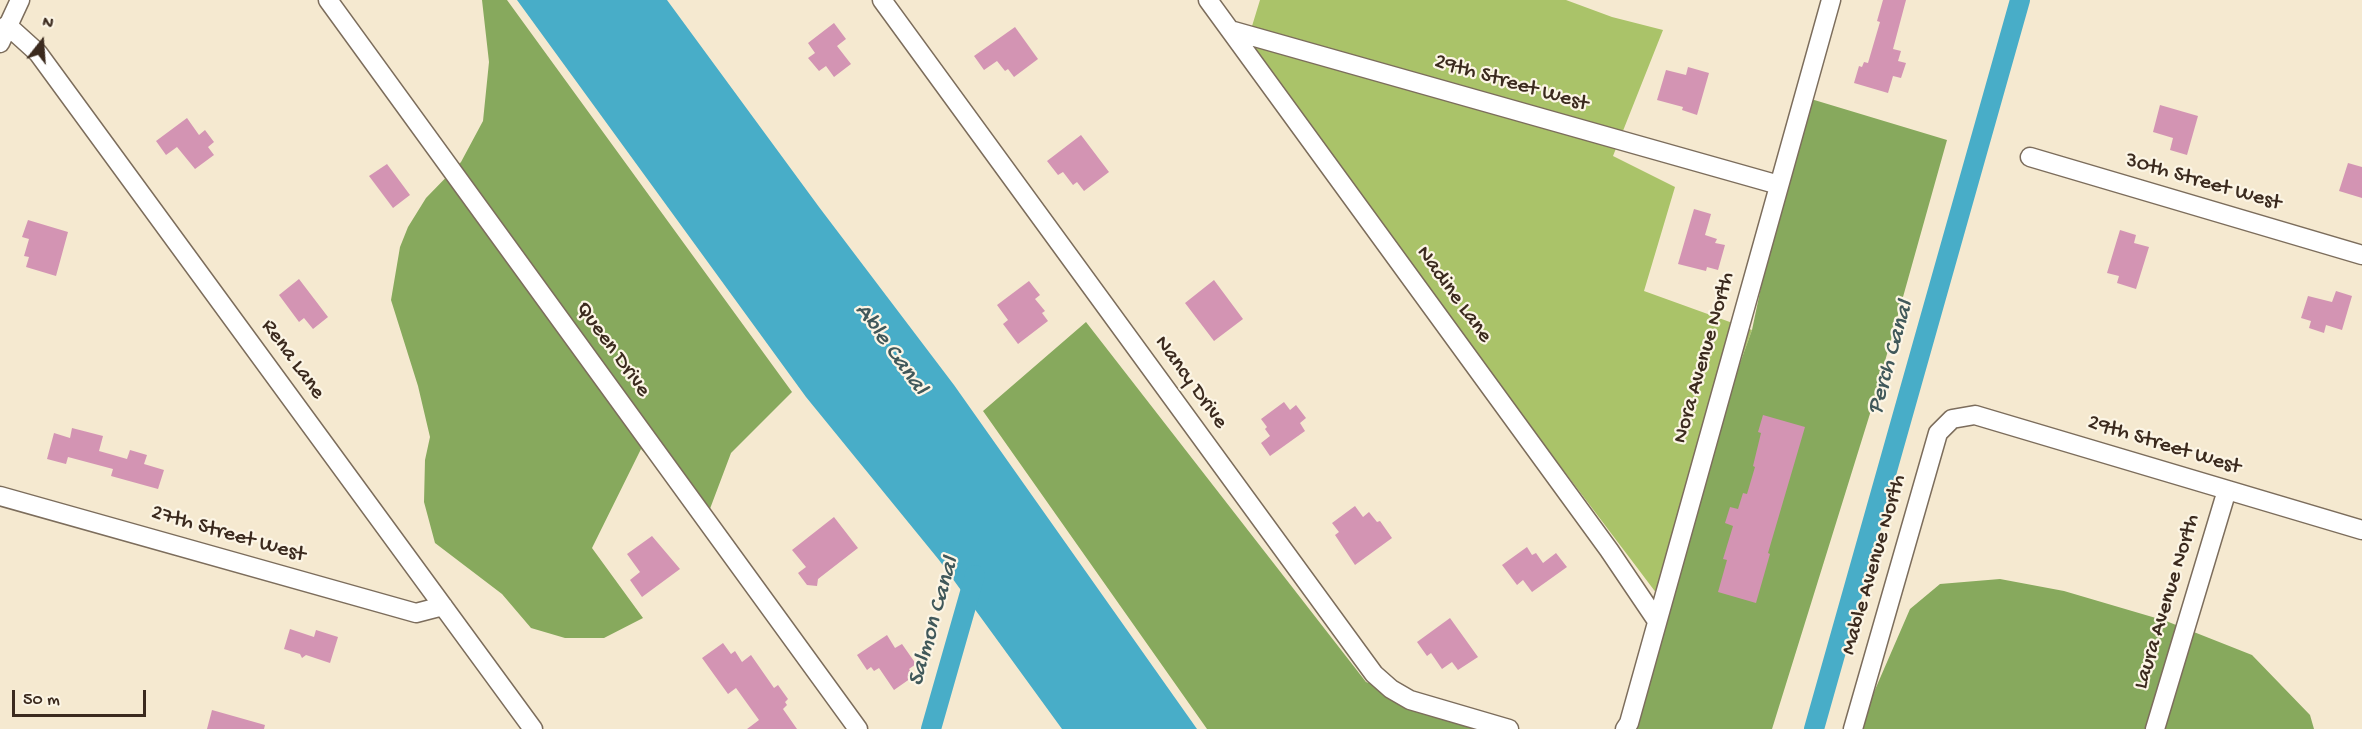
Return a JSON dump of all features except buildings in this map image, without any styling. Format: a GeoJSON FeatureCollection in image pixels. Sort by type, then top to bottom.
{"type":"FeatureCollection","features":[{"type":"Feature","properties":{"kind":"street"},"geometry":{"type":"LineString","coordinates":[[0,43],[21,0]]}},
{"type":"Feature","properties":{"kind":"street","name":"Queen Drive"},"geometry":{"type":"LineString","coordinates":[[328,0],[858,729]]}},
{"type":"Feature","properties":{"kind":"street","name":"Nancy Drive"},"geometry":{"type":"LineString","coordinates":[[882,0],[1374,674],[1391,689],[1410,700],[1509,729]]}},
{"type":"Feature","properties":{"kind":"street","name":"Nadine Lane"},"geometry":{"type":"LineString","coordinates":[[1208,0],[1610,550],[1657,621]]}},
{"type":"Feature","properties":{"kind":"street","name":"Nora Avenue North"},"geometry":{"type":"LineString","coordinates":[[1625,729],[1629,723],[1831,0]]}},
{"type":"Feature","properties":{"kind":"street","name":"Rena Lane"},"geometry":{"type":"LineString","coordinates":[[7,26],[38,53],[533,729]]}},
{"type":"Feature","properties":{"kind":"street","name":"29th Street West"},"geometry":{"type":"LineString","coordinates":[[1230,30],[1779,185]]}},
{"type":"Feature","properties":{"kind":"street","name":"30th Street West"},"geometry":{"type":"LineString","coordinates":[[2030,157],[2362,255]]}},
{"type":"Feature","properties":{"kind":"street","name":"29th Street West"},"geometry":{"type":"LineString","coordinates":[[1952,419],[1975,415],[2362,530]]}},
{"type":"Feature","properties":{"kind":"street","name":"Mable Avenue North"},"geometry":{"type":"LineString","coordinates":[[1853,729],[1938,433],[1952,419]]}},
{"type":"Feature","properties":{"kind":"street","name":"Laura Avenue North"},"geometry":{"type":"LineString","coordinates":[[2155,729],[2228,490]]}},
{"type":"Feature","properties":{"kind":"street","name":"27th Street West"},"geometry":{"type":"LineString","coordinates":[[0,496],[416,613],[443,606]]}},
{"type":"Feature","properties":{"kind":"green space"},"geometry":{"type":"Polygon","coordinates":[[[482,0],[507,0],[792,392],[731,453],[705,522],[641,449],[592,548],[643,618],[604,638],[565,638],[531,628],[502,594],[435,543],[424,502],[425,460],[430,437],[418,386],[391,300],[400,247],[408,227],[426,198],[461,162],[483,121],[489,62],[482,0]]]}},
{"type":"Feature","properties":{"kind":"green space"},"geometry":{"type":"Polygon","coordinates":[[[1260,0],[1566,0],[1612,17],[1663,30],[1613,156],[1675,187],[1644,291],[1752,330],[1657,594],[1245,49],[1260,0]]]}},
{"type":"Feature","properties":{"kind":"green space"},"geometry":{"type":"Polygon","coordinates":[[[1801,96],[1947,140],[1873,404],[1772,729],[1622,729],[1657,594],[1752,330],[1801,96]]]}},
{"type":"Feature","properties":{"kind":"green space"},"geometry":{"type":"Polygon","coordinates":[[[1086,322],[1366,682],[1516,729],[1207,729],[983,411],[1086,322]]]}},
{"type":"Feature","properties":{"kind":"green space"},"geometry":{"type":"Polygon","coordinates":[[[2000,579],[2064,591],[2166,621],[2252,655],[2310,715],[2314,729],[1858,729],[1910,609],[1940,584],[2000,579]]]}},
{"type":"Feature","properties":{"kind":"water","name":"Able Canal"},"geometry":{"type":"Polygon","coordinates":[[[517,0],[667,0],[819,207],[954,385],[1197,729],[1062,729],[939,560],[806,397],[517,0]]]}},
{"type":"Feature","properties":{"kind":"waterway","name":"Perch Canal"},"geometry":{"type":"LineString","coordinates":[[1814,729],[2020,0]]}},
{"type":"Feature","properties":{"kind":"waterway","name":"Salmon Canal"},"geometry":{"type":"LineString","coordinates":[[931,729],[975,575]]}}]}
